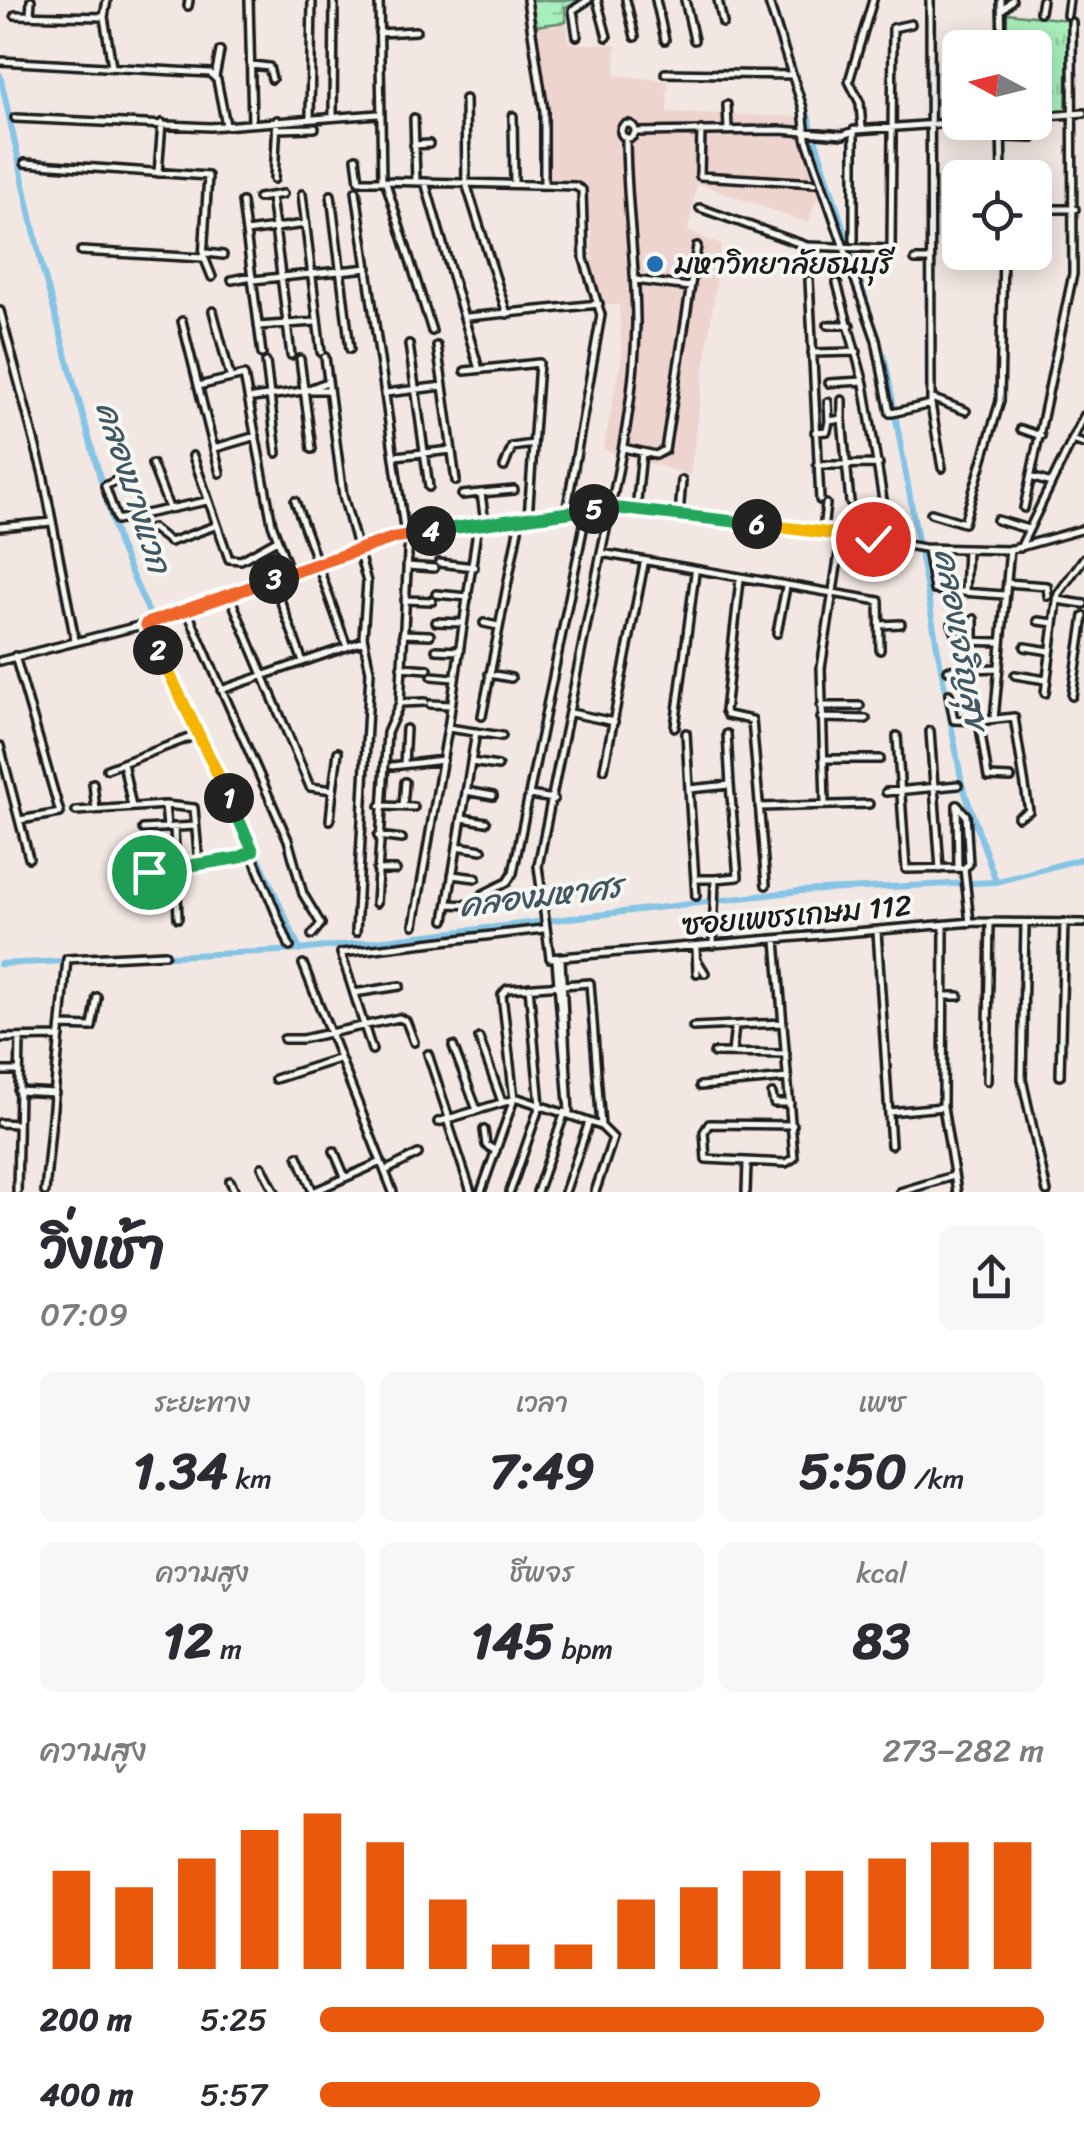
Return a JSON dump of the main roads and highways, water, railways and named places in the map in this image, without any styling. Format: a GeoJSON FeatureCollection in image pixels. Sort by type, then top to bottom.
{"type":"FeatureCollection","features":[{"type":"Feature","properties":{"kind":"waterway","name":"คลองเจริญสุข"},"geometry":{"type":"LineString","coordinates":[[771,0],[796,77]]}},
{"type":"Feature","properties":{"kind":"waterway","name":"คลองบางแวก"},"geometry":{"type":"LineString","coordinates":[[0,75],[42,267],[119,546],[300,950]]}},
{"type":"Feature","properties":{"kind":"waterway","name":"คลองเจริญสุข"},"geometry":{"type":"LineString","coordinates":[[804,103],[886,364],[962,784],[996,882]]}},
{"type":"Feature","properties":{"kind":"waterway","name":"คลองมหาศร"},"geometry":{"type":"LineString","coordinates":[[0,964],[300,950],[800,891],[996,882],[1084,858]]}},
{"type":"Feature","properties":{"kind":"place","name":"มหาวิทยาลัยธนบุรี"},"geometry":{"type":"Point","coordinates":[655,264]}}]}
